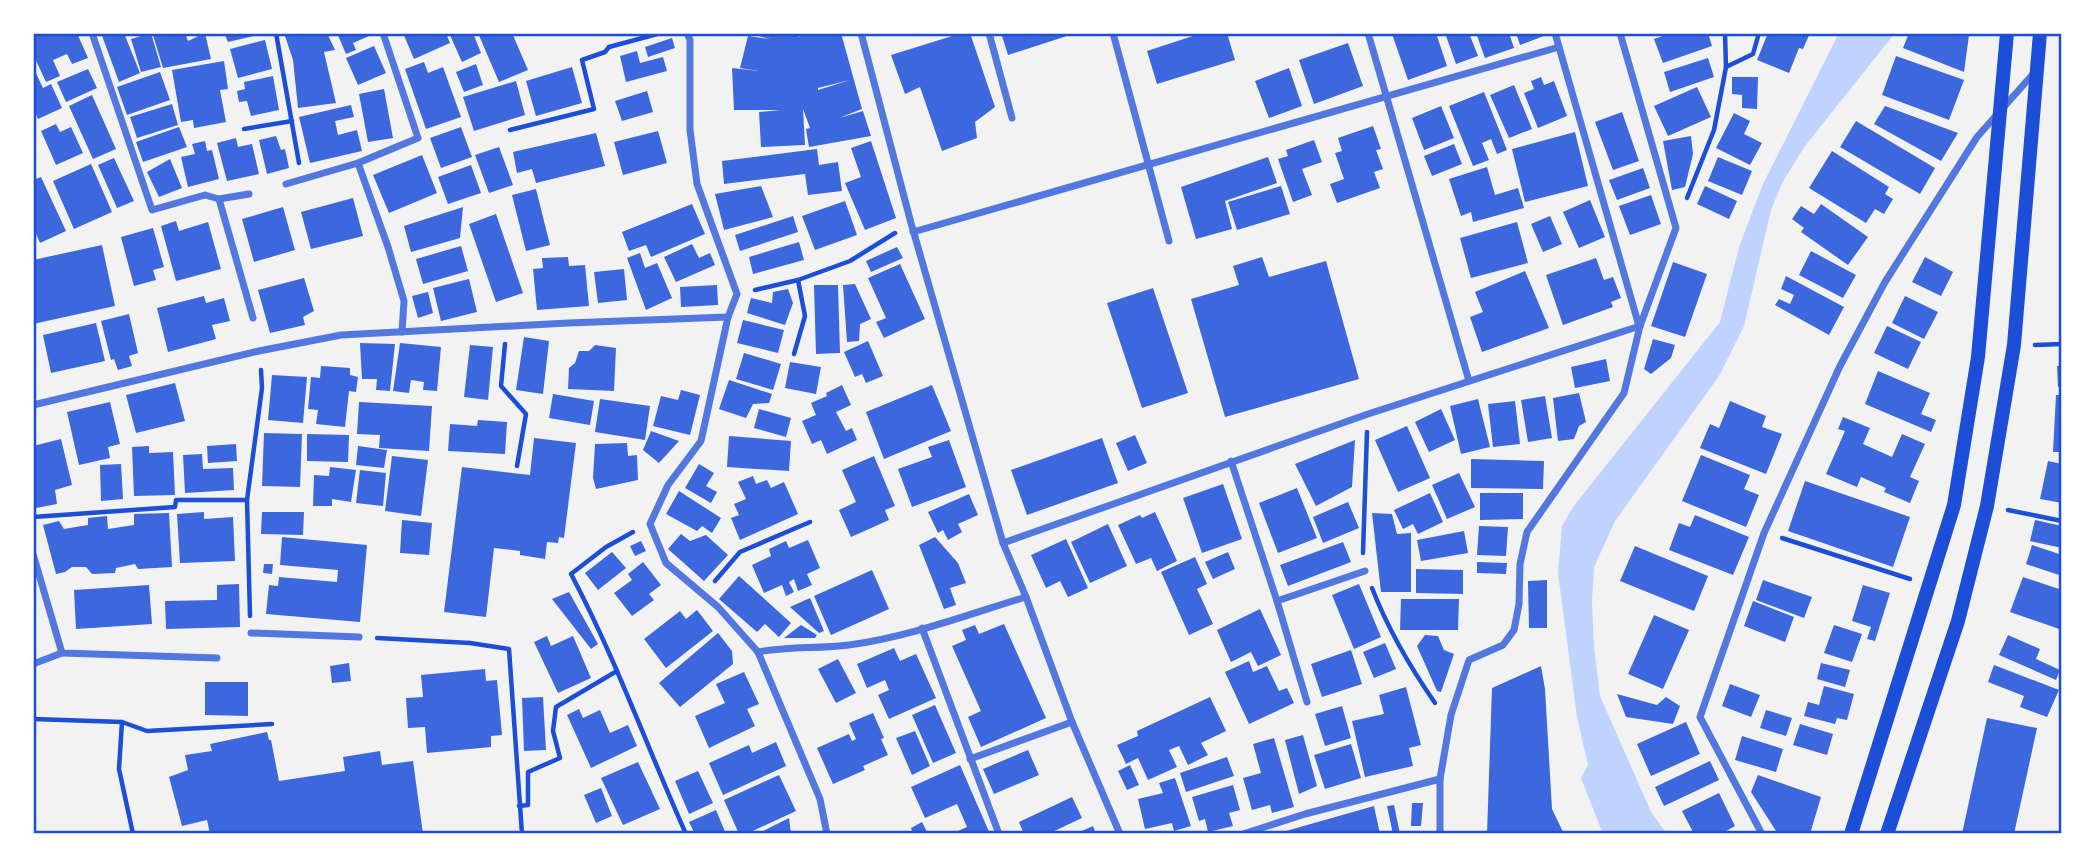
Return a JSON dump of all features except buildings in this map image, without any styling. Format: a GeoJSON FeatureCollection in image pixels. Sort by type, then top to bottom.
{"type":"FeatureCollection","features":[{"type":"Feature","properties":{"kind":"main road"},"geometry":{"type":"LineString","coordinates":[[1851,834],[1954,505],[1978,358],[2007,33]]}},
{"type":"Feature","properties":{"kind":"main road"},"geometry":{"type":"LineString","coordinates":[[1887,834],[1958,621],[1987,506],[2014,345],[2040,33]]}},
{"type":"Feature","properties":{"kind":"street"},"geometry":{"type":"LineString","coordinates":[[92,33],[152,210],[205,195],[219,199],[250,194]]}},
{"type":"Feature","properties":{"kind":"street"},"geometry":{"type":"LineString","coordinates":[[286,184],[358,163],[418,138],[383,33]]}},
{"type":"Feature","properties":{"kind":"street"},"geometry":{"type":"LineString","coordinates":[[687,33],[690,40],[690,130],[697,184],[737,294],[729,317],[701,441],[668,485],[649,524],[666,563],[718,607],[758,652],[820,799],[827,834]]}},
{"type":"Feature","properties":{"kind":"street"},"geometry":{"type":"LineString","coordinates":[[861,33],[913,232],[1003,543],[1072,722],[1120,834]]}},
{"type":"Feature","properties":{"kind":"street"},"geometry":{"type":"LineString","coordinates":[[989,33],[1012,118]]}},
{"type":"Feature","properties":{"kind":"street"},"geometry":{"type":"LineString","coordinates":[[1113,33],[1169,241]]}},
{"type":"Feature","properties":{"kind":"street"},"geometry":{"type":"LineString","coordinates":[[1368,33],[1469,381]]}},
{"type":"Feature","properties":{"kind":"street"},"geometry":{"type":"LineString","coordinates":[[1555,33],[1640,327]]}},
{"type":"Feature","properties":{"kind":"street"},"geometry":{"type":"LineString","coordinates":[[1440,834],[1440,779],[1451,715],[1469,660],[1503,645],[1514,630],[1519,604],[1520,564],[1527,532],[1624,393],[1640,327],[1676,228],[1620,33]]}},
{"type":"Feature","properties":{"kind":"street"},"geometry":{"type":"LineString","coordinates":[[913,232],[1559,47]]}},
{"type":"Feature","properties":{"kind":"street"},"geometry":{"type":"LineString","coordinates":[[1762,834],[1700,717],[1764,533],[1840,366],[1885,282],[1977,137],[2036,70]]}},
{"type":"Feature","properties":{"kind":"street"},"geometry":{"type":"LineString","coordinates":[[358,163],[404,301],[402,332]]}},
{"type":"Feature","properties":{"kind":"street"},"geometry":{"type":"LineString","coordinates":[[219,199],[253,318]]}},
{"type":"Feature","properties":{"kind":"street"},"geometry":{"type":"LineString","coordinates":[[33,405],[259,351],[341,335],[729,317]]}},
{"type":"Feature","properties":{"kind":"street"},"geometry":{"type":"LineString","coordinates":[[1003,543],[1231,461],[1640,327]]}},
{"type":"Feature","properties":{"kind":"street"},"geometry":{"type":"LineString","coordinates":[[1231,461],[1307,702]]}},
{"type":"Feature","properties":{"kind":"street"},"geometry":{"type":"LineString","coordinates":[[33,554],[62,653]]}},
{"type":"Feature","properties":{"kind":"street"},"geometry":{"type":"LineString","coordinates":[[1277,601],[1365,571]]}},
{"type":"Feature","properties":{"kind":"street"},"geometry":{"type":"LineString","coordinates":[[758,652],[780,648],[811,649],[851,645],[922,628],[1026,597]]}},
{"type":"Feature","properties":{"kind":"street"},"geometry":{"type":"LineString","coordinates":[[922,628],[999,834]]}},
{"type":"Feature","properties":{"kind":"street"},"geometry":{"type":"LineString","coordinates":[[251,633],[359,637]]}},
{"type":"Feature","properties":{"kind":"street"},"geometry":{"type":"LineString","coordinates":[[33,664],[62,653],[217,658]]}},
{"type":"Feature","properties":{"kind":"street"},"geometry":{"type":"LineString","coordinates":[[970,759],[1072,722]]}},
{"type":"Feature","properties":{"kind":"street"},"geometry":{"type":"LineString","coordinates":[[1242,834],[1306,814],[1440,779]]}},
{"type":"Feature","properties":{"kind":"path"},"geometry":{"type":"LineString","coordinates":[[276,33],[301,180]]}},
{"type":"Feature","properties":{"kind":"path"},"geometry":{"type":"LineString","coordinates":[[510,130],[594,109],[582,60],[605,52],[609,47],[661,33]]}},
{"type":"Feature","properties":{"kind":"path"},"geometry":{"type":"LineString","coordinates":[[1676,228],[1714,130],[1726,67],[1725,33]]}},
{"type":"Feature","properties":{"kind":"path"},"geometry":{"type":"LineString","coordinates":[[1726,67],[1753,54],[1759,33]]}},
{"type":"Feature","properties":{"kind":"path"},"geometry":{"type":"LineString","coordinates":[[244,129],[292,121]]}},
{"type":"Feature","properties":{"kind":"path"},"geometry":{"type":"LineString","coordinates":[[737,294],[798,280],[849,261],[911,223]]}},
{"type":"Feature","properties":{"kind":"path"},"geometry":{"type":"LineString","coordinates":[[794,354],[805,316],[798,280]]}},
{"type":"Feature","properties":{"kind":"path"},"geometry":{"type":"LineString","coordinates":[[507,326],[501,386],[526,414],[517,466]]}},
{"type":"Feature","properties":{"kind":"path"},"geometry":{"type":"LineString","coordinates":[[251,633],[247,500],[262,388],[259,351]]}},
{"type":"Feature","properties":{"kind":"path"},"geometry":{"type":"LineString","coordinates":[[33,517],[175,507],[176,500],[247,500]]}},
{"type":"Feature","properties":{"kind":"path"},"geometry":{"type":"LineString","coordinates":[[1987,506],[2062,522]]}},
{"type":"Feature","properties":{"kind":"path"},"geometry":{"type":"LineString","coordinates":[[703,595],[740,552],[810,522]]}},
{"type":"Feature","properties":{"kind":"path"},"geometry":{"type":"LineString","coordinates":[[649,524],[606,547],[571,573],[595,619],[686,834]]}},
{"type":"Feature","properties":{"kind":"path"},"geometry":{"type":"LineString","coordinates":[[1764,533],[1931,585]]}},
{"type":"Feature","properties":{"kind":"path"},"geometry":{"type":"LineString","coordinates":[[359,637],[470,643],[509,649],[522,834]]}},
{"type":"Feature","properties":{"kind":"path"},"geometry":{"type":"LineString","coordinates":[[519,806],[528,805],[527,772],[560,758],[552,731],[556,707],[617,671]]}},
{"type":"Feature","properties":{"kind":"path"},"geometry":{"type":"LineString","coordinates":[[33,719],[122,722],[147,731],[272,724]]}},
{"type":"Feature","properties":{"kind":"path"},"geometry":{"type":"LineString","coordinates":[[122,722],[119,769],[133,834]]}},
{"type":"Feature","properties":{"kind":"water"},"geometry":{"type":"Polygon","coordinates":[[[1839,33],[1895,33],[1805,146],[1782,183],[1771,210],[1744,326],[1719,376],[1615,521],[1594,567],[1594,647],[1600,696],[1651,812],[1667,834],[1603,834],[1581,778],[1588,765],[1577,717],[1558,573],[1562,526],[1573,507],[1720,322],[1739,247],[1763,184],[1839,33]]]}}]}
